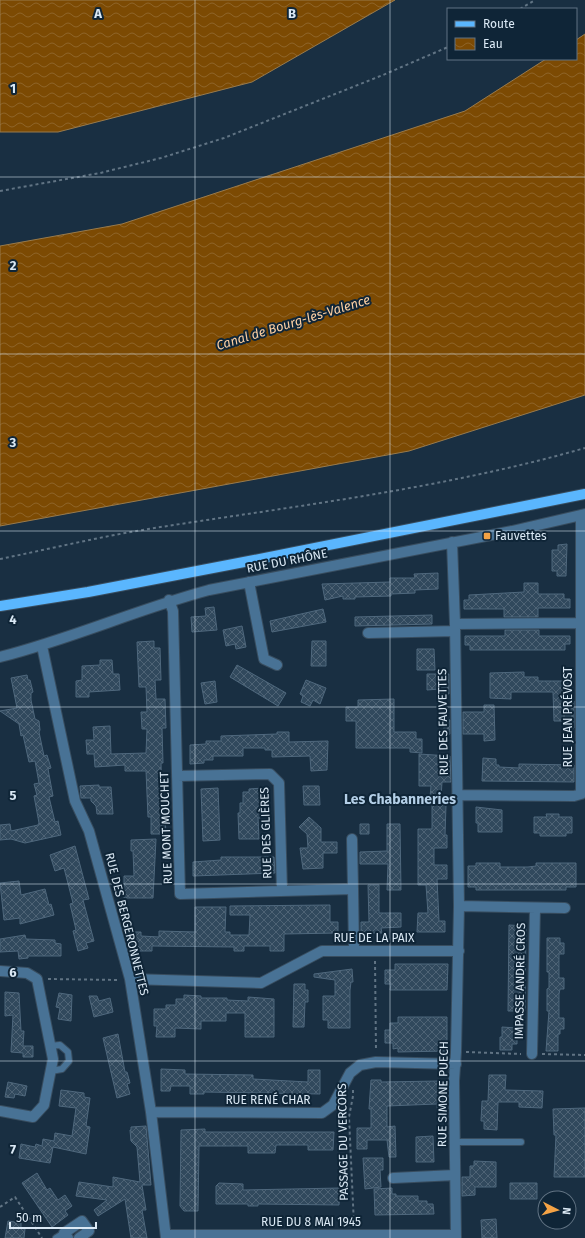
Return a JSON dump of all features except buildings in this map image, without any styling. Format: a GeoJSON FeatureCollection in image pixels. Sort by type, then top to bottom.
{"type":"FeatureCollection","features":[{"type":"Feature","properties":{"kind":"main road"},"geometry":{"type":"LineString","coordinates":[[0,606],[88,592],[585,494]]}},
{"type":"Feature","properties":{"kind":"street","name":"RUE DU RHÔNE"},"geometry":{"type":"LineString","coordinates":[[0,657],[42,646],[169,600],[209,590],[512,531],[583,514]]}},
{"type":"Feature","properties":{"kind":"street","name":"RUE JEAN PRÉVOST"},"geometry":{"type":"LineString","coordinates":[[457,795],[574,796],[581,794],[583,514]]}},
{"type":"Feature","properties":{"kind":"street","name":"RUE DES FAUVETTES"},"geometry":{"type":"LineString","coordinates":[[452,542],[455,627],[459,906],[458,951]]}},
{"type":"Feature","properties":{"kind":"street"},"geometry":{"type":"LineString","coordinates":[[249,582],[264,660],[277,665]]}},
{"type":"Feature","properties":{"kind":"street","name":"RUE MONT MOUCHET"},"geometry":{"type":"LineString","coordinates":[[169,600],[173,611],[180,894],[353,889]]}},
{"type":"Feature","properties":{"kind":"street"},"geometry":{"type":"LineString","coordinates":[[368,633],[455,627],[582,623]]}},
{"type":"Feature","properties":{"kind":"street","name":"RUE DES BERGERONNETTES"},"geometry":{"type":"LineString","coordinates":[[42,646],[75,801],[89,831],[130,979],[151,1112],[166,1236]]}},
{"type":"Feature","properties":{"kind":"street","name":"RUE DES GLIÈRES"},"geometry":{"type":"LineString","coordinates":[[177,776],[270,774],[279,782],[282,891]]}},
{"type":"Feature","properties":{"kind":"street"},"geometry":{"type":"LineString","coordinates":[[352,839],[354,950]]}},
{"type":"Feature","properties":{"kind":"street","name":"IMPASSE ANDRÉ CROS"},"geometry":{"type":"LineString","coordinates":[[459,906],[565,908]]}},
{"type":"Feature","properties":{"kind":"street","name":"IMPASSE ANDRÉ CROS"},"geometry":{"type":"LineString","coordinates":[[532,1054],[534,908]]}},
{"type":"Feature","properties":{"kind":"street","name":"RUE DE LA PAIX"},"geometry":{"type":"LineString","coordinates":[[130,979],[261,983],[322,951],[458,951]]}},
{"type":"Feature","properties":{"kind":"street","name":"RUE SIMONE PUECH"},"geometry":{"type":"LineString","coordinates":[[456,1236],[454,1081],[456,1064],[458,951]]}},
{"type":"Feature","properties":{"kind":"street"},"geometry":{"type":"LineString","coordinates":[[0,971],[27,973],[37,979],[53,1059],[44,1105],[33,1117],[0,1111]]}},
{"type":"Feature","properties":{"kind":"street"},"geometry":{"type":"LineString","coordinates":[[350,1073],[360,1065],[376,1062],[456,1064]]}},
{"type":"Feature","properties":{"kind":"street","name":"RUE RENÉ CHAR"},"geometry":{"type":"LineString","coordinates":[[151,1112],[322,1113],[334,1105],[350,1073]]}},
{"type":"Feature","properties":{"kind":"street"},"geometry":{"type":"LineString","coordinates":[[393,1178],[455,1175]]}},
{"type":"Feature","properties":{"kind":"street"},"geometry":{"type":"LineString","coordinates":[[63,1236],[82,1221],[89,1232],[79,1238]]}},
{"type":"Feature","properties":{"kind":"street","name":"RUE DU 8 MAI 1945"},"geometry":{"type":"LineString","coordinates":[[166,1236],[456,1236]]}},
{"type":"Feature","properties":{"kind":"lane"},"geometry":{"type":"LineString","coordinates":[[50,1046],[60,1045],[68,1052],[69,1061],[62,1069],[51,1071]]}},
{"type":"Feature","properties":{"kind":"lane"},"geometry":{"type":"LineString","coordinates":[[455,1142],[521,1142]]}},
{"type":"Feature","properties":{"kind":"path"},"geometry":{"type":"LineString","coordinates":[[522,8],[535,0]]}},
{"type":"Feature","properties":{"kind":"path"},"geometry":{"type":"LineString","coordinates":[[0,191],[100,172],[161,158],[224,138],[383,75],[447,46]]}},
{"type":"Feature","properties":{"kind":"path"},"geometry":{"type":"LineString","coordinates":[[0,559],[146,530],[372,494],[472,475],[585,448]]}},
{"type":"Feature","properties":{"kind":"path"},"geometry":{"type":"LineString","coordinates":[[375,950],[376,1062]]}},
{"type":"Feature","properties":{"kind":"path"},"geometry":{"type":"LineString","coordinates":[[37,979],[130,979]]}},
{"type":"Feature","properties":{"kind":"path","name":"PASSAGE DU VERCORS"},"geometry":{"type":"LineString","coordinates":[[350,1073],[354,1096],[349,1117],[354,1236]]}},
{"type":"Feature","properties":{"kind":"path"},"geometry":{"type":"LineString","coordinates":[[0,1207],[15,1197],[42,1238]]}},
{"type":"Feature","properties":{"kind":"water"},"geometry":{"type":"Polygon","coordinates":[[[0,0],[395,0],[252,82],[58,132],[0,132],[0,0]]]}},
{"type":"Feature","properties":{"kind":"water","name":"Canal de Bourg-lès-Valence"},"geometry":{"type":"Polygon","coordinates":[[[585,34],[585,395],[409,451],[0,526],[0,246],[122,224],[465,111],[544,60],[577,60],[577,39],[585,34]]]}},
{"type":"Feature","properties":{"kind":"place","name":"Fauvettes"},"geometry":{"type":"Point","coordinates":[487,536]}},
{"type":"Feature","properties":{"kind":"district","name":"Les Chabanneries"},"geometry":{"type":"Point","coordinates":[400,799]}}]}
